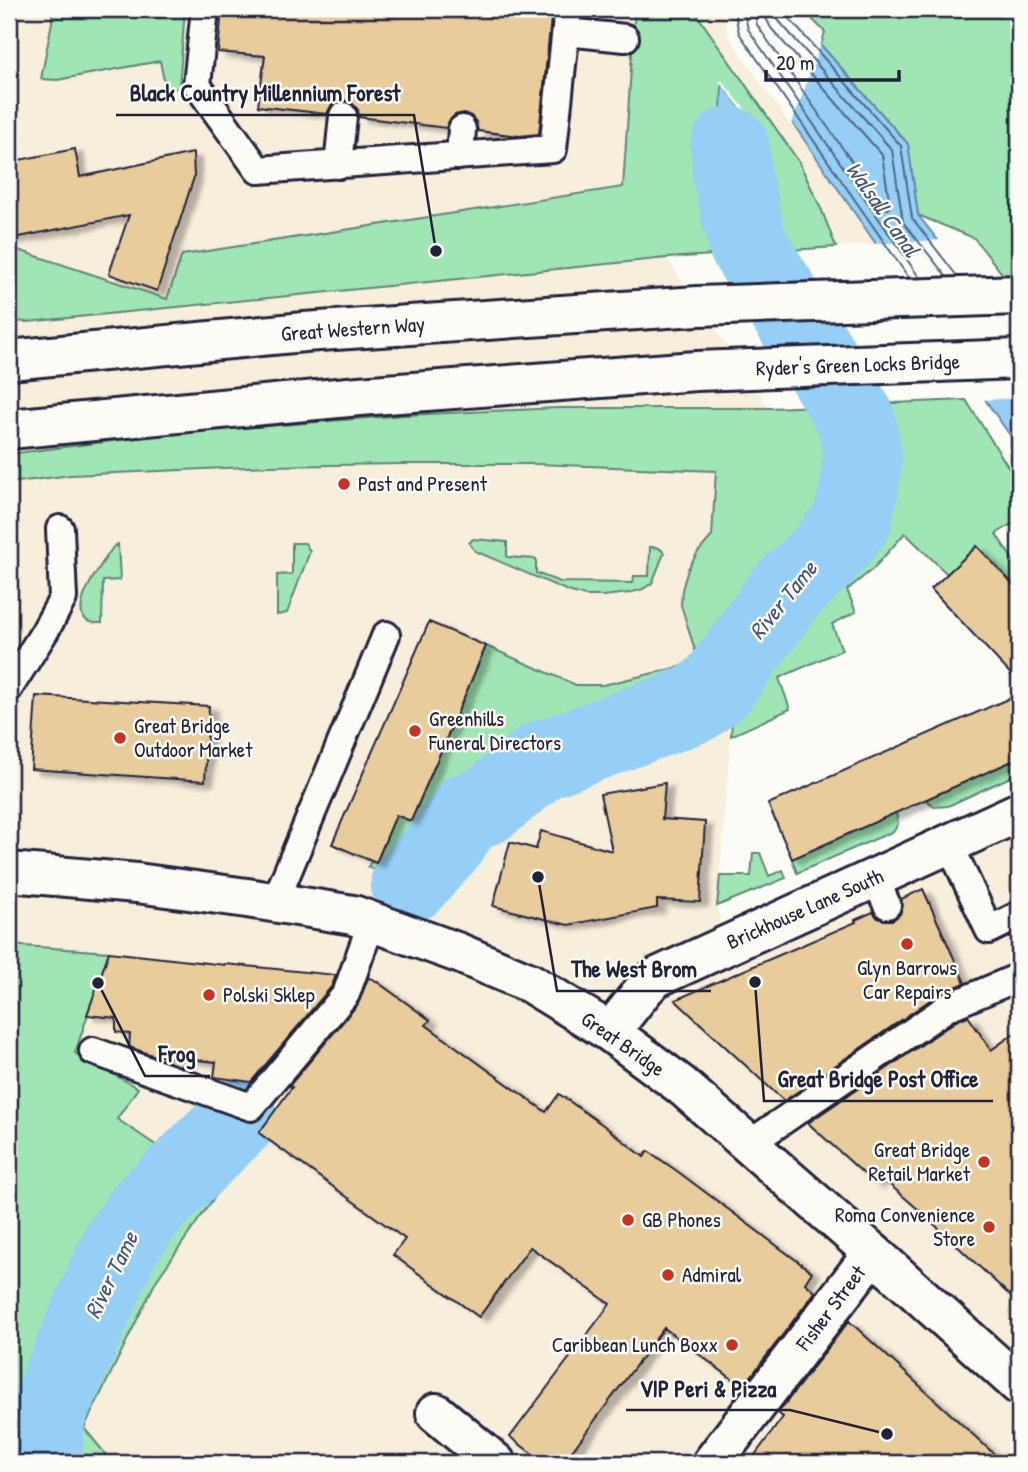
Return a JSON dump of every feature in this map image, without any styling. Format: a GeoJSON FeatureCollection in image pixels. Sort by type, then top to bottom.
{"type":"FeatureCollection","features":[{"type":"Feature","properties":{"kind":"main road","name":"Great Western Way"},"geometry":{"type":"LineString","coordinates":[[9,360],[304,332],[698,306],[1019,295]]}},
{"type":"Feature","properties":{"kind":"main road","name":"Ryder's Green Locks Bridge"},"geometry":{"type":"LineString","coordinates":[[9,429],[359,396],[696,371],[1019,359]]}},
{"type":"Feature","properties":{"kind":"main road","name":"Brickhouse Lane South"},"geometry":{"type":"LineString","coordinates":[[610,1032],[655,978],[881,891],[949,843],[1019,812]]}},
{"type":"Feature","properties":{"kind":"main road","name":"Great Bridge"},"geometry":{"type":"LineString","coordinates":[[9,873],[136,883],[345,913],[522,979],[610,1032],[681,1085],[1019,1385]]}},
{"type":"Feature","properties":{"kind":"main road","name":"Fisher Street"},"geometry":{"type":"LineString","coordinates":[[712,1463],[873,1253]]}},
{"type":"Feature","properties":{"kind":"main road"},"geometry":{"type":"LineString","coordinates":[[436,1413],[496,1463]]}},
{"type":"Feature","properties":{"kind":"lane"},"geometry":{"type":"LineString","coordinates":[[205,9],[197,85],[258,170],[553,149],[567,20],[625,38]]}},
{"type":"Feature","properties":{"kind":"lane"},"geometry":{"type":"LineString","coordinates":[[338,165],[343,116]]}},
{"type":"Feature","properties":{"kind":"lane"},"geometry":{"type":"LineString","coordinates":[[460,156],[462,130]]}},
{"type":"Feature","properties":{"kind":"lane"},"geometry":{"type":"LineString","coordinates":[[9,688],[63,598],[60,529]]}},
{"type":"Feature","properties":{"kind":"lane"},"geometry":{"type":"LineString","coordinates":[[275,902],[386,635]]}},
{"type":"Feature","properties":{"kind":"lane"},"geometry":{"type":"LineString","coordinates":[[949,843],[989,930],[1019,915]]}},
{"type":"Feature","properties":{"kind":"lane"},"geometry":{"type":"LineString","coordinates":[[93,1051],[251,1107],[346,994],[372,921]]}},
{"type":"Feature","properties":{"kind":"lane"},"geometry":{"type":"LineString","coordinates":[[749,1144],[948,1007],[1019,977]]}},
{"type":"Feature","properties":{"kind":"shaded area"},"geometry":{"type":"Polygon","coordinates":[[[9,9],[754,9],[907,242],[667,259],[769,408],[792,474],[698,552],[688,569],[682,590],[695,650],[732,722],[717,907],[725,945],[1019,812],[1019,1463],[113,1463],[84,1428],[156,1281],[258,1133],[175,1158],[117,1119],[138,1088],[75,1053],[108,952],[9,945],[9,9]]]}},
{"type":"Feature","properties":{"kind":"green space"},"geometry":{"type":"Polygon","coordinates":[[[52,9],[185,9],[179,88],[166,91],[160,61],[57,80],[41,79],[52,9]]]}},
{"type":"Feature","properties":{"kind":"green space"},"geometry":{"type":"Polygon","coordinates":[[[635,9],[693,9],[799,162],[836,247],[667,258],[28,322],[9,321],[9,247],[167,299],[182,255],[623,187],[635,9]]]}},
{"type":"Feature","properties":{"kind":"green space"},"geometry":{"type":"Polygon","coordinates":[[[802,9],[1019,9],[1019,274],[1004,276],[974,238],[918,215],[908,144],[821,45],[825,32],[802,9]]]}},
{"type":"Feature","properties":{"kind":"green space"},"geometry":{"type":"Polygon","coordinates":[[[966,400],[1019,484],[1019,532],[1013,523],[996,534],[1019,569],[1019,591],[977,547],[947,574],[905,533],[874,568],[847,590],[856,612],[832,624],[842,650],[779,678],[790,709],[731,736],[732,722],[695,650],[681,605],[688,569],[712,536],[716,471],[536,464],[269,466],[71,475],[9,483],[9,454],[168,434],[406,415],[558,408],[770,408],[966,400]]]}},
{"type":"Feature","properties":{"kind":"green space"},"geometry":{"type":"Polygon","coordinates":[[[473,539],[507,542],[507,557],[536,559],[536,573],[560,582],[633,583],[634,576],[649,576],[650,547],[658,548],[664,553],[652,583],[643,589],[629,593],[585,596],[475,551],[469,543],[473,539]]]}},
{"type":"Feature","properties":{"kind":"green space"},"geometry":{"type":"Polygon","coordinates":[[[292,543],[305,543],[310,551],[287,613],[277,615],[277,575],[292,574],[292,543]]]}},
{"type":"Feature","properties":{"kind":"green space"},"geometry":{"type":"Polygon","coordinates":[[[118,544],[120,580],[103,581],[102,623],[90,622],[82,613],[85,594],[103,562],[118,544]]]}},
{"type":"Feature","properties":{"kind":"green space"},"geometry":{"type":"Polygon","coordinates":[[[486,646],[576,685],[603,685],[684,666],[712,725],[711,734],[668,730],[573,767],[441,886],[439,894],[368,867],[371,861],[376,863],[396,815],[411,821],[486,646]]]}},
{"type":"Feature","properties":{"kind":"green space"},"geometry":{"type":"Polygon","coordinates":[[[1019,758],[1019,773],[948,806],[934,807],[926,799],[1019,758]]]}},
{"type":"Feature","properties":{"kind":"green space"},"geometry":{"type":"Polygon","coordinates":[[[896,812],[898,824],[894,831],[797,873],[792,859],[896,812]]]}},
{"type":"Feature","properties":{"kind":"green space"},"geometry":{"type":"Polygon","coordinates":[[[753,853],[760,853],[769,876],[783,870],[786,878],[717,906],[720,876],[751,876],[753,853]]]}},
{"type":"Feature","properties":{"kind":"green space"},"geometry":{"type":"Polygon","coordinates":[[[9,945],[109,952],[75,1053],[138,1088],[117,1119],[175,1158],[219,1106],[259,1133],[156,1281],[84,1428],[113,1463],[9,1463],[9,945]]]}},
{"type":"Feature","properties":{"kind":"water","name":"Walsall Canal"},"geometry":{"type":"Polygon","coordinates":[[[727,9],[789,9],[908,144],[918,215],[1019,343],[1019,448],[732,35],[727,9]]]}},
{"type":"Feature","properties":{"kind":"water"},"geometry":{"type":"Polygon","coordinates":[[[722,84],[760,133],[741,178],[763,252],[746,253],[723,177],[720,138],[722,84]]]}},
{"type":"Feature","properties":{"kind":"pier"},"geometry":{"type":"Polygon","coordinates":[[[730,9],[794,9],[822,41],[791,126],[729,37],[726,22],[730,9]]]}},
{"type":"Feature","properties":{"kind":"pier"},"geometry":{"type":"Polygon","coordinates":[[[719,81],[722,81],[763,131],[763,136],[719,81]]]}},
{"type":"Feature","properties":{"kind":"pier"},"geometry":{"type":"Polygon","coordinates":[[[942,240],[1019,337],[1019,398],[982,400],[872,244],[942,240]]]}},
{"type":"Feature","properties":{"kind":"building"},"geometry":{"type":"Polygon","coordinates":[[[222,9],[552,9],[539,134],[519,136],[478,131],[476,122],[464,113],[455,115],[446,128],[359,117],[353,104],[344,100],[337,101],[327,114],[258,106],[265,56],[218,52],[222,9]]]}},
{"type":"Feature","properties":{"kind":"building"},"geometry":{"type":"Polygon","coordinates":[[[75,149],[80,177],[193,153],[194,177],[157,291],[109,274],[129,215],[9,239],[9,162],[75,149]]]}},
{"type":"Feature","properties":{"kind":"building"},"geometry":{"type":"Polygon","coordinates":[[[977,546],[1019,591],[1019,683],[931,589],[977,546]]]}},
{"type":"Feature","properties":{"kind":"building","name":"Greenhills Funeral Directors"},"geometry":{"type":"Polygon","coordinates":[[[429,622],[486,646],[411,821],[396,815],[376,863],[332,844],[429,622]]]}},
{"type":"Feature","properties":{"kind":"building"},"geometry":{"type":"Polygon","coordinates":[[[1019,694],[1019,758],[792,859],[768,804],[1019,694]]]}},
{"type":"Feature","properties":{"kind":"building","name":"Great Bridge Outdoor Market"},"geometry":{"type":"Polygon","coordinates":[[[36,696],[209,706],[205,781],[31,769],[36,696]]]}},
{"type":"Feature","properties":{"kind":"building"},"geometry":{"type":"Polygon","coordinates":[[[665,783],[662,819],[705,822],[700,902],[657,900],[657,908],[568,925],[493,906],[510,842],[536,849],[541,831],[612,851],[600,794],[665,783]]]}},
{"type":"Feature","properties":{"kind":"building"},"geometry":{"type":"Polygon","coordinates":[[[923,889],[965,983],[939,994],[784,1101],[675,1000],[856,922],[855,920],[873,912],[878,918],[893,920],[900,914],[903,906],[901,899],[923,889]]]}},
{"type":"Feature","properties":{"kind":"building"},"geometry":{"type":"Polygon","coordinates":[[[109,952],[336,975],[332,986],[251,1082],[214,1077],[216,1062],[152,1055],[129,1047],[130,1034],[116,1032],[116,1018],[87,1015],[109,952]]]}},
{"type":"Feature","properties":{"kind":"building"},"geometry":{"type":"Polygon","coordinates":[[[368,978],[430,1020],[426,1025],[546,1112],[559,1094],[644,1157],[648,1151],[677,1171],[812,1272],[805,1283],[815,1292],[743,1387],[664,1328],[563,1463],[545,1463],[510,1437],[610,1304],[530,1247],[479,1317],[393,1255],[405,1239],[259,1133],[292,1087],[289,1086],[358,1004],[368,978]]]}},
{"type":"Feature","properties":{"kind":"building"},"geometry":{"type":"Polygon","coordinates":[[[968,1016],[991,1050],[1019,1030],[1019,1304],[882,1178],[875,1184],[808,1123],[956,1021],[968,1016]]]}},
{"type":"Feature","properties":{"kind":"building"},"geometry":{"type":"Polygon","coordinates":[[[849,1321],[1004,1463],[749,1463],[783,1417],[778,1413],[849,1321]]]}},
{"type":"Feature","properties":{"kind":"waterway","name":"River Tame"},"geometry":{"type":"LineString","coordinates":[[410,883],[445,844],[468,811],[486,806],[540,761],[695,704],[717,687],[784,594],[827,552],[852,521],[863,456],[856,419],[748,245],[732,176],[730,146]]}},
{"type":"Feature","properties":{"kind":"waterway","name":"River Tame"},"geometry":{"type":"LineString","coordinates":[[42,1463],[46,1416],[120,1246],[147,1208],[238,1119]]}},
{"type":"Feature","properties":{"kind":"place","name":"Black Country Millennium Forest"},"geometry":{"type":"Point","coordinates":[436,251]}},
{"type":"Feature","properties":{"kind":"place","name":"Past and Present"},"geometry":{"type":"Point","coordinates":[344,484]}},
{"type":"Feature","properties":{"kind":"place","name":"Greenhills Funeral Directors"},"geometry":{"type":"Point","coordinates":[415,731]}},
{"type":"Feature","properties":{"kind":"place","name":"Great Bridge Outdoor Market"},"geometry":{"type":"Point","coordinates":[120,738]}},
{"type":"Feature","properties":{"kind":"place","name":"The West Brom"},"geometry":{"type":"Point","coordinates":[538,877]}},
{"type":"Feature","properties":{"kind":"place","name":"Glyn Barrows Car Repairs"},"geometry":{"type":"Point","coordinates":[907,944]}},
{"type":"Feature","properties":{"kind":"place","name":"Great Bridge Post Office"},"geometry":{"type":"Point","coordinates":[755,982]}},
{"type":"Feature","properties":{"kind":"place","name":"Frog"},"geometry":{"type":"Point","coordinates":[98,983]}},
{"type":"Feature","properties":{"kind":"place","name":"Polski Sklep"},"geometry":{"type":"Point","coordinates":[209,995]}},
{"type":"Feature","properties":{"kind":"place","name":"Great Bridge Retail Market"},"geometry":{"type":"Point","coordinates":[984,1162]}},
{"type":"Feature","properties":{"kind":"place","name":"GB Phones"},"geometry":{"type":"Point","coordinates":[628,1220]}},
{"type":"Feature","properties":{"kind":"place","name":"Roma Convenience Store"},"geometry":{"type":"Point","coordinates":[989,1227]}},
{"type":"Feature","properties":{"kind":"place","name":"Admiral"},"geometry":{"type":"Point","coordinates":[668,1275]}},
{"type":"Feature","properties":{"kind":"place","name":"Caribbean Lunch Boxx"},"geometry":{"type":"Point","coordinates":[732,1345]}},
{"type":"Feature","properties":{"kind":"place","name":"VIP Peri & Pizza"},"geometry":{"type":"Point","coordinates":[887,1434]}}]}
